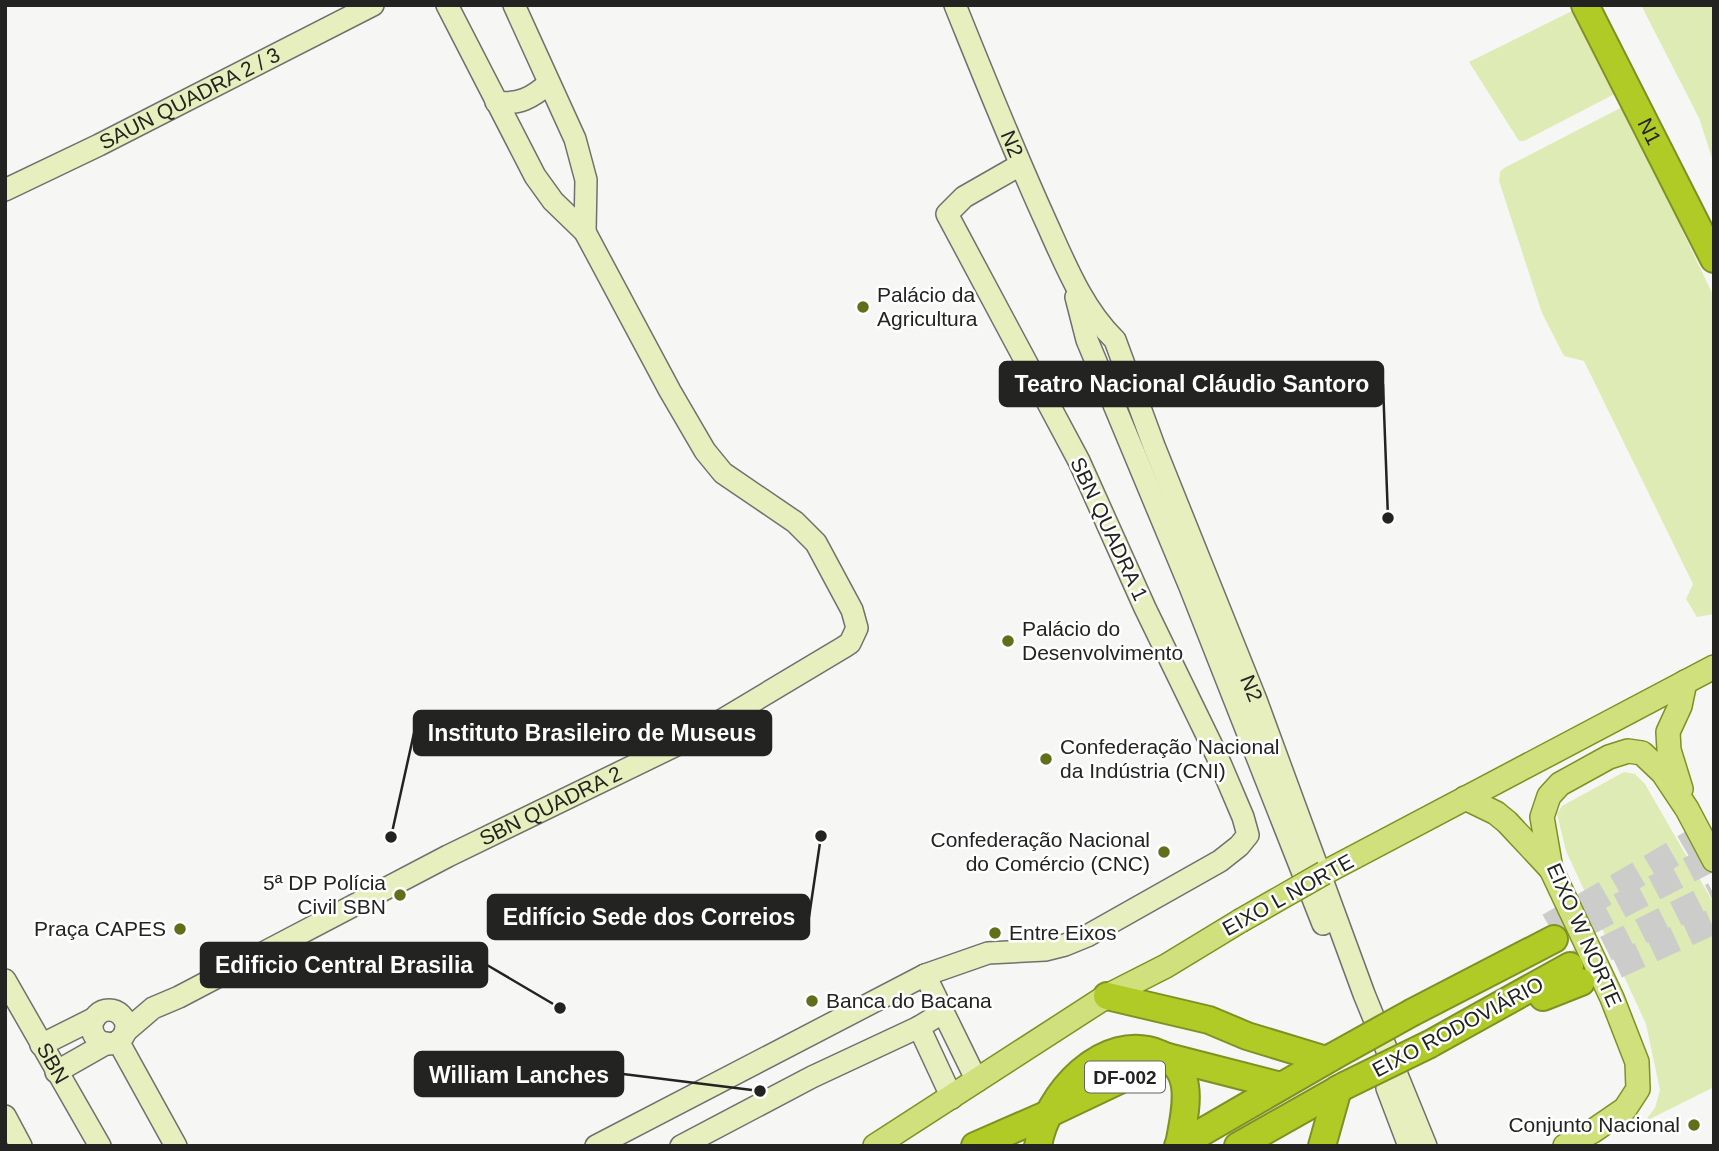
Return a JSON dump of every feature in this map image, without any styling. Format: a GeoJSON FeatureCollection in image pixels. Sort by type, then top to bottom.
{"type":"FeatureCollection","features":[{"type":"Feature","properties":{"kind":"highway","name":"N1"},"geometry":{"type":"LineString","coordinates":[[1585,5],[1714,259]]}},
{"type":"Feature","properties":{"kind":"highway","name":"EIXO RODOVIÁRIO"},"geometry":{"type":"LineString","coordinates":[[1178,1146],[1451,993],[1515,946],[1551,932]]}},
{"type":"Feature","properties":{"kind":"highway","name":"EIXO RODOVIÁRIO"},"geometry":{"type":"LineString","coordinates":[[1238,1146],[1341,1087],[1488,1013],[1546,996],[1576,974]]}},
{"type":"Feature","properties":{"kind":"highway"},"geometry":{"type":"LineString","coordinates":[[1108,996],[1209,1020],[1247,1035],[1329,1059]]}},
{"type":"Feature","properties":{"kind":"highway"},"geometry":{"type":"LineString","coordinates":[[1038,1146],[1046,1115],[1065,1087],[1103,1058],[1123,1050],[1138,1048],[1152,1050],[1168,1057],[1180,1072],[1185,1084],[1186,1097],[1178,1146]]}},
{"type":"Feature","properties":{"kind":"highway","name":"DF-002"},"geometry":{"type":"LineString","coordinates":[[1168,1057],[1281,1086]]}},
{"type":"Feature","properties":{"kind":"highway"},"geometry":{"type":"LineString","coordinates":[[1322,1146],[1341,1087]]}},
{"type":"Feature","properties":{"kind":"highway"},"geometry":{"type":"LineString","coordinates":[[975,1146],[1046,1115]]}},
{"type":"Feature","properties":{"kind":"highway"},"geometry":{"type":"LineString","coordinates":[[1270,1146],[1291,1115]]}},
{"type":"Feature","properties":{"kind":"main road","name":"EIXO L NORTE"},"geometry":{"type":"LineString","coordinates":[[875,1146],[1108,996],[1166,966],[1324,873],[1714,667]]}},
{"type":"Feature","properties":{"kind":"main road"},"geometry":{"type":"LineString","coordinates":[[1685,682],[1680,706],[1668,732],[1669,750],[1687,809]]}},
{"type":"Feature","properties":{"kind":"main road","name":"EIXO W NORTE"},"geometry":{"type":"LineString","coordinates":[[1565,1146],[1625,1110],[1638,1089],[1637,1062],[1612,998],[1551,869],[1542,817],[1549,796],[1560,784],[1609,757],[1628,751],[1642,753],[1663,773],[1687,809],[1714,860]]}},
{"type":"Feature","properties":{"kind":"main road"},"geometry":{"type":"LineString","coordinates":[[1465,798],[1496,813],[1507,822],[1551,869]]}},
{"type":"Feature","properties":{"kind":"street","name":"SAUN QUADRA 2 / 3"},"geometry":{"type":"LineString","coordinates":[[5,190],[373,5]]}},
{"type":"Feature","properties":{"kind":"street"},"geometry":{"type":"LineString","coordinates":[[447,5],[535,176],[553,201],[585,232]]}},
{"type":"Feature","properties":{"kind":"street"},"geometry":{"type":"LineString","coordinates":[[514,5],[575,139],[586,180],[585,232]]}},
{"type":"Feature","properties":{"kind":"street","name":"N2"},"geometry":{"type":"LineString","coordinates":[[955,5],[1020,165],[1073,281],[1105,331],[1115,340],[1154,446],[1256,700],[1364,994],[1426,1146]]}},
{"type":"Feature","properties":{"kind":"street"},"geometry":{"type":"LineString","coordinates":[[496,102],[511,104],[525,100],[549,83]]}},
{"type":"Feature","properties":{"kind":"street","name":"SBN QUADRA 1"},"geometry":{"type":"LineString","coordinates":[[925,975],[988,953],[1045,950],[1087,936],[1220,861],[1248,835],[1217,756],[1145,608],[1098,501],[947,214],[964,197],[1020,165]]}},
{"type":"Feature","properties":{"kind":"street","name":"SBN QUADRA 2"},"geometry":{"type":"LineString","coordinates":[[56,1072],[117,1039],[153,1008],[179,997],[460,850],[696,735],[850,643],[857,628],[852,610],[816,543],[795,522],[723,473],[705,451],[585,232]]}},
{"type":"Feature","properties":{"kind":"street","name":"N2"},"geometry":{"type":"LineString","coordinates":[[1073,281],[1087,340],[1190,587],[1409,1146]]}},
{"type":"Feature","properties":{"kind":"street"},"geometry":{"type":"LineString","coordinates":[[1154,446],[1149,453],[1148,462],[1164,503],[1163,520]]}},
{"type":"Feature","properties":{"kind":"street"},"geometry":{"type":"LineString","coordinates":[[1190,587],[1201,598],[1241,690],[1256,700]]}},
{"type":"Feature","properties":{"kind":"street"},"geometry":{"type":"LineString","coordinates":[[597,1146],[628,1138],[766,1057],[925,975],[977,1081]]}},
{"type":"Feature","properties":{"kind":"street","name":"SBN"},"geometry":{"type":"LineString","coordinates":[[5,980],[100,1146]]}},
{"type":"Feature","properties":{"kind":"street","name":"SBN QUADRA 2"},"geometry":{"type":"LineString","coordinates":[[117,1012],[134,1007],[153,1008]]}},
{"type":"Feature","properties":{"kind":"street"},"geometry":{"type":"LineString","coordinates":[[41,1045],[106,1010],[117,1012],[125,1020],[117,1039]]}},
{"type":"Feature","properties":{"kind":"street"},"geometry":{"type":"LineString","coordinates":[[681,1146],[783,1091],[943,1013]]}},
{"type":"Feature","properties":{"kind":"street"},"geometry":{"type":"LineString","coordinates":[[95,1018],[93,1030],[101,1041],[117,1039]]}},
{"type":"Feature","properties":{"kind":"street"},"geometry":{"type":"LineString","coordinates":[[919,1027],[952,1098]]}},
{"type":"Feature","properties":{"kind":"street"},"geometry":{"type":"LineString","coordinates":[[117,1039],[176,1146]]}},
{"type":"Feature","properties":{"kind":"street"},"geometry":{"type":"LineString","coordinates":[[798,1042],[799,1054],[812,1077]]}},
{"type":"Feature","properties":{"kind":"street"},"geometry":{"type":"LineString","coordinates":[[766,1057],[778,1075],[783,1091]]}},
{"type":"Feature","properties":{"kind":"street"},"geometry":{"type":"LineString","coordinates":[[5,1116],[21,1146]]}},
{"type":"Feature","properties":{"kind":"green space"},"geometry":{"type":"Polygon","coordinates":[[[1641,5],[1714,5],[1714,164],[1699,118],[1641,5]]]}},
{"type":"Feature","properties":{"kind":"green space"},"geometry":{"type":"Polygon","coordinates":[[[1580,7],[1630,86],[1524,141],[1519,141],[1469,62],[1580,7]]]}},
{"type":"Feature","properties":{"kind":"green space"},"geometry":{"type":"Polygon","coordinates":[[[1630,103],[1641,109],[1682,230],[1714,297],[1714,614],[1697,617],[1686,599],[1693,584],[1584,361],[1564,356],[1542,313],[1499,181],[1500,172],[1504,168],[1630,103]]]}},
{"type":"Feature","properties":{"kind":"green space"},"geometry":{"type":"Polygon","coordinates":[[[1624,772],[1635,774],[1645,784],[1714,904],[1714,1087],[1644,1122],[1655,1108],[1660,1090],[1646,1024],[1566,851],[1557,814],[1562,806],[1624,772]]]}},
{"type":"Feature","properties":{"kind":"tunnel"},"geometry":{"type":"LineString","coordinates":[[1549,926],[1714,830]]}},
{"type":"Feature","properties":{"kind":"tunnel"},"geometry":{"type":"LineString","coordinates":[[1585,924],[1714,857]]}},
{"type":"Feature","properties":{"kind":"tunnel"},"geometry":{"type":"LineString","coordinates":[[1571,966],[1714,895]]}},
{"type":"Feature","properties":{"kind":"tunnel"},"geometry":{"type":"LineString","coordinates":[[1581,982],[1714,921]]}},
{"type":"Feature","properties":{"kind":"place","name":"Palácio da Agricultura"},"geometry":{"type":"Point","coordinates":[863,307]}},
{"type":"Feature","properties":{"kind":"place","name":"Teatro Nacional Cláudio Santoro"},"geometry":{"type":"Point","coordinates":[1388,518]}},
{"type":"Feature","properties":{"kind":"place","name":"Palácio do Desenvolvimento"},"geometry":{"type":"Point","coordinates":[1008,641]}},
{"type":"Feature","properties":{"kind":"place","name":"Confederação Nacional da Indústria (CNI)"},"geometry":{"type":"Point","coordinates":[1046,759]}},
{"type":"Feature","properties":{"kind":"place","name":"Edifício Sede dos Correios"},"geometry":{"type":"Point","coordinates":[821,836]}},
{"type":"Feature","properties":{"kind":"place","name":"Instituto Brasileiro de Museus"},"geometry":{"type":"Point","coordinates":[391,837]}},
{"type":"Feature","properties":{"kind":"place","name":"Confederação Nacional do Comércio (CNC)"},"geometry":{"type":"Point","coordinates":[1164,852]}},
{"type":"Feature","properties":{"kind":"place","name":"5ª DP Polícia Civil SBN"},"geometry":{"type":"Point","coordinates":[400,895]}},
{"type":"Feature","properties":{"kind":"place","name":"Praça CAPES"},"geometry":{"type":"Point","coordinates":[180,929]}},
{"type":"Feature","properties":{"kind":"place","name":"Entre Eixos"},"geometry":{"type":"Point","coordinates":[995,933]}},
{"type":"Feature","properties":{"kind":"place","name":"Banca do Bacana"},"geometry":{"type":"Point","coordinates":[812,1001]}},
{"type":"Feature","properties":{"kind":"place","name":"Edificio Central Brasilia"},"geometry":{"type":"Point","coordinates":[560,1008]}},
{"type":"Feature","properties":{"kind":"place","name":"William Lanches"},"geometry":{"type":"Point","coordinates":[760,1091]}},
{"type":"Feature","properties":{"kind":"place","name":"Conjunto Nacional"},"geometry":{"type":"Point","coordinates":[1694,1125]}}]}
